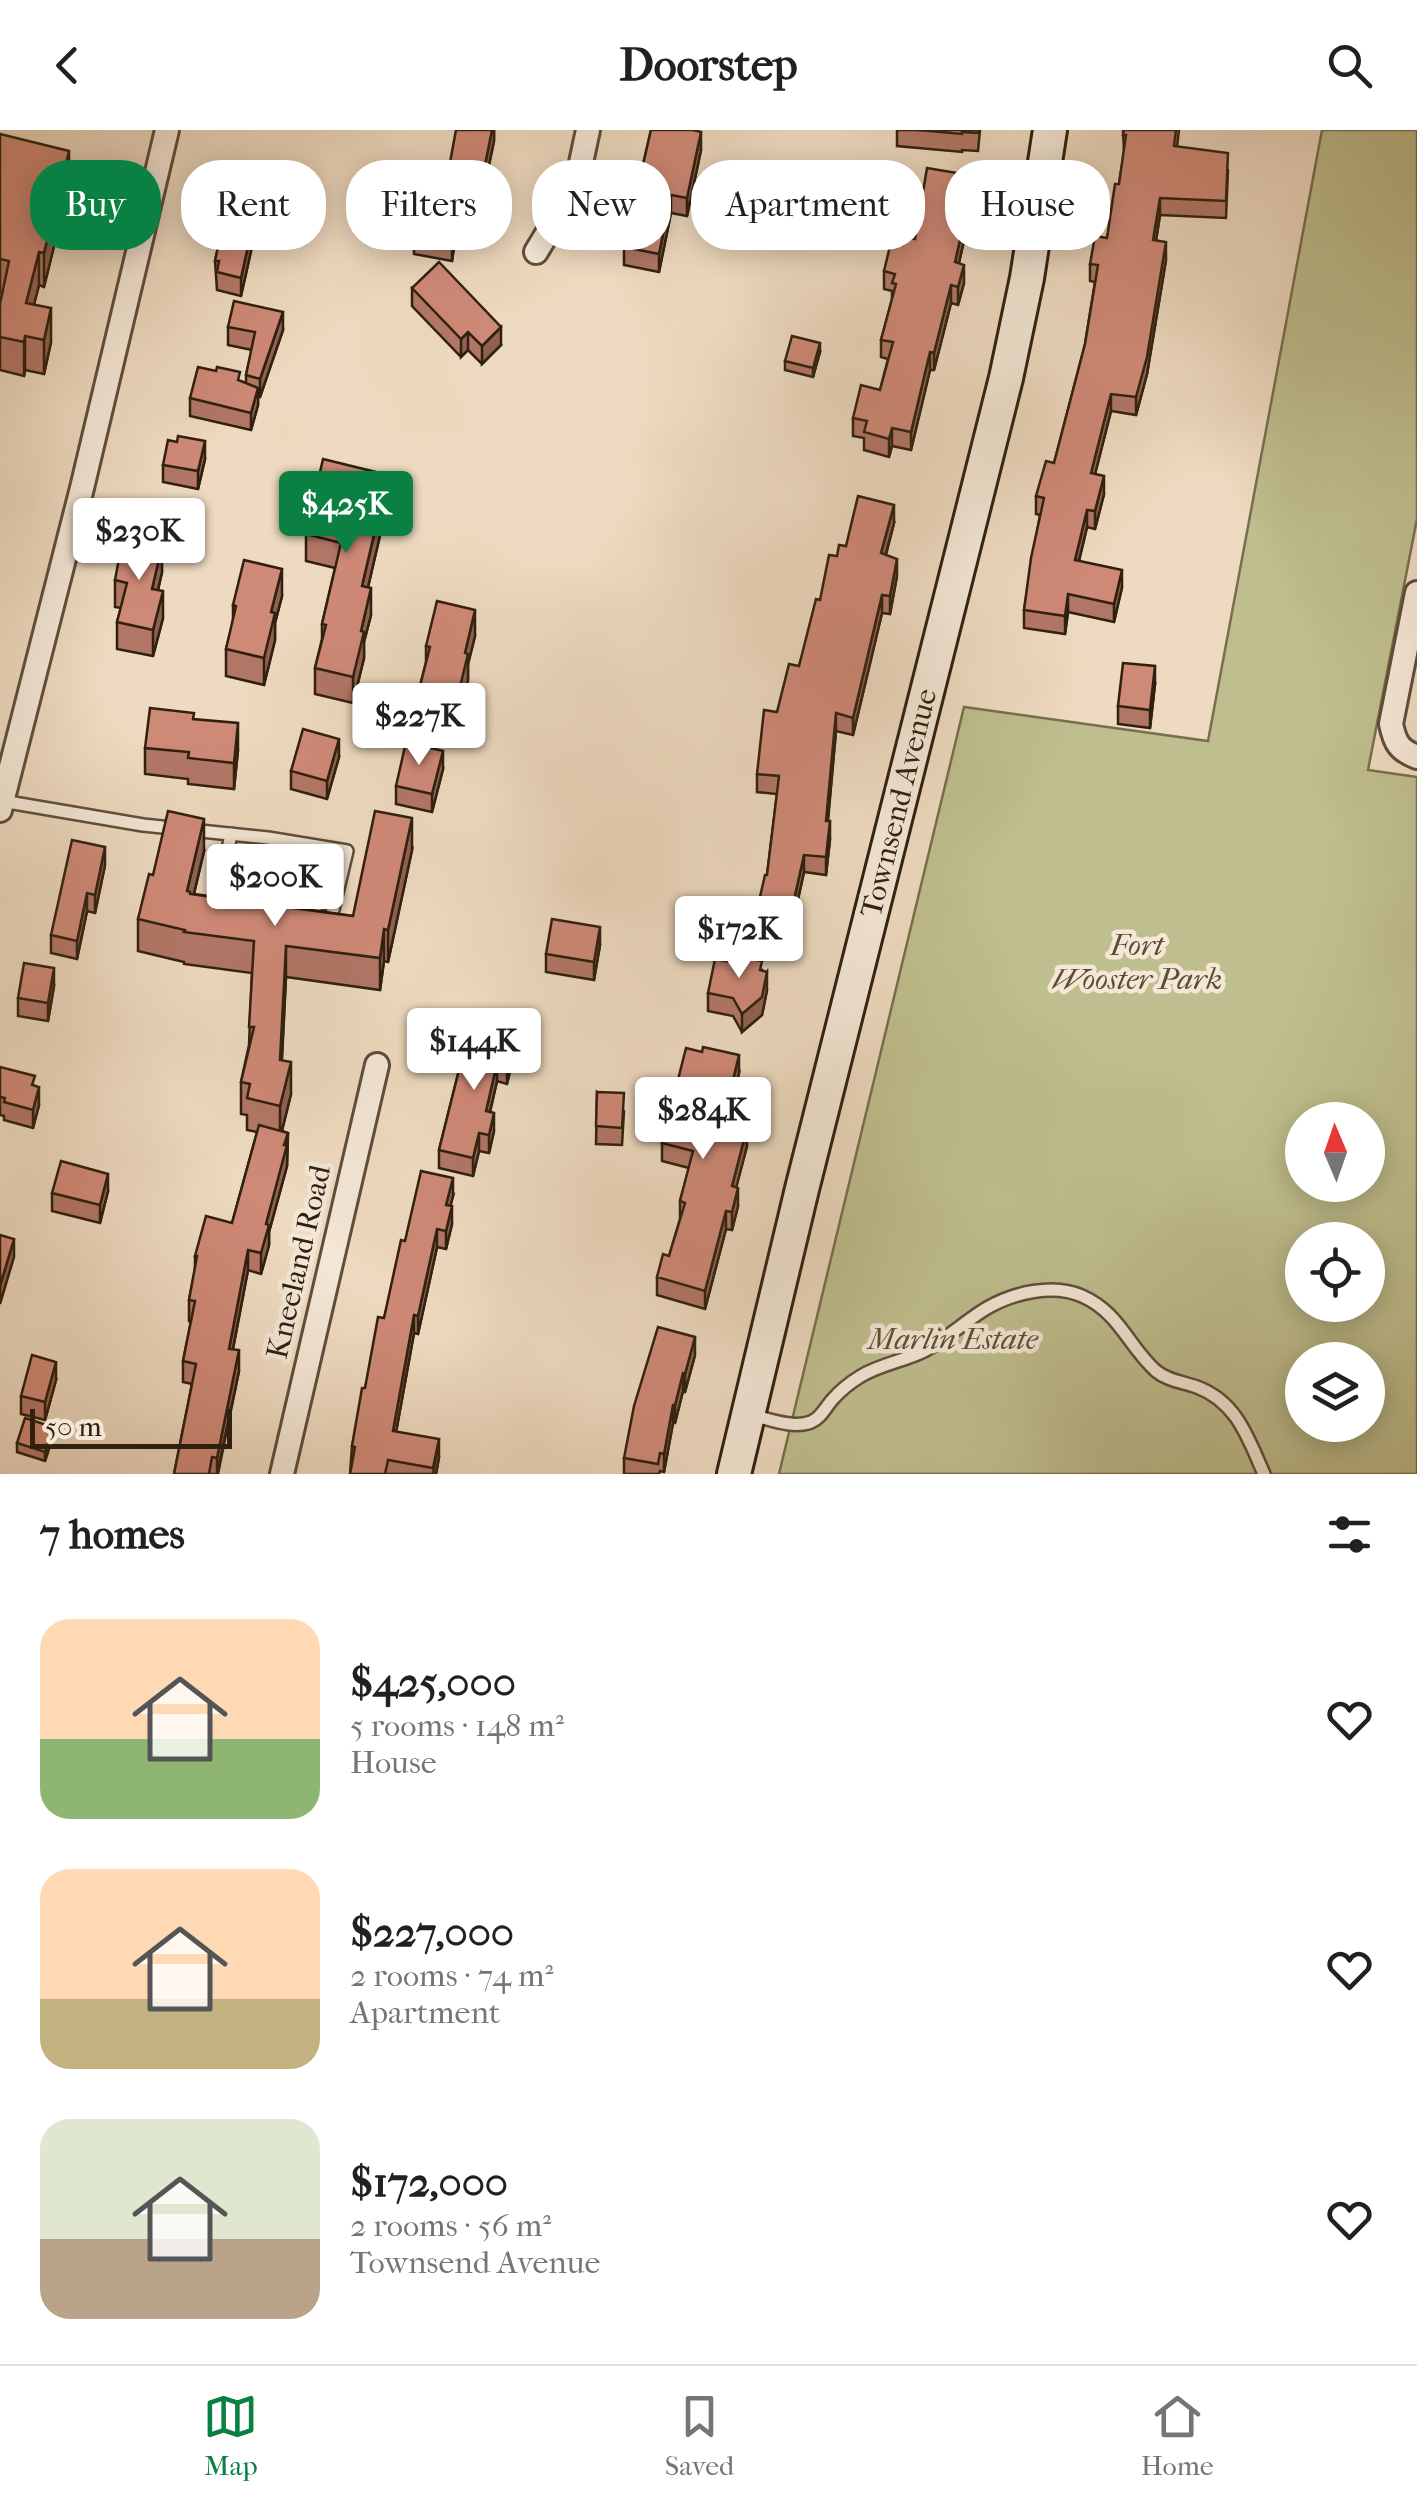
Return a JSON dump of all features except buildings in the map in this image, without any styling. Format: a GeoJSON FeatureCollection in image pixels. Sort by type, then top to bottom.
{"type":"FeatureCollection","features":[{"type":"Feature","properties":{"kind":"main road","name":"Townsend Avenue"},"geometry":{"type":"LineString","coordinates":[[734,1474],[1006,378],[1027,278],[1050,130]]}},
{"type":"Feature","properties":{"kind":"street"},"geometry":{"type":"LineString","coordinates":[[1,806],[167,130]]}},
{"type":"Feature","properties":{"kind":"street"},"geometry":{"type":"LineString","coordinates":[[536,252],[576,186],[588,130]]}},
{"type":"Feature","properties":{"kind":"street"},"geometry":{"type":"LineString","coordinates":[[1417,592],[1391,724],[1401,751],[1417,757]]}},
{"type":"Feature","properties":{"kind":"street","name":"Kneeland Road"},"geometry":{"type":"LineString","coordinates":[[282,1474],[377,1064]]}},
{"type":"Feature","properties":{"kind":"lane"},"geometry":{"type":"LineString","coordinates":[[1,806],[346,851],[331,918],[312,915]]}},
{"type":"Feature","properties":{"kind":"lane"},"geometry":{"type":"LineString","coordinates":[[231,834],[219,896],[275,907]]}},
{"type":"Feature","properties":{"kind":"lane"},"geometry":{"type":"LineString","coordinates":[[747,1414],[794,1424],[811,1422],[859,1377],[921,1352],[987,1308],[1016,1296],[1061,1291],[1081,1296],[1108,1313],[1160,1375],[1219,1397],[1242,1424],[1264,1474]]}},
{"type":"Feature","properties":{"kind":"green space","name":"Fort Wooster Park"},"geometry":{"type":"Polygon","coordinates":[[[1322,130],[1417,130],[1417,519],[1368,770],[1417,777],[1417,1474],[779,1474],[964,707],[1208,741],[1322,130]]]}},
{"type":"Feature","properties":{"kind":"park label","name":"Marlin Estate"},"geometry":{"type":"Point","coordinates":[953,1339]}}]}
